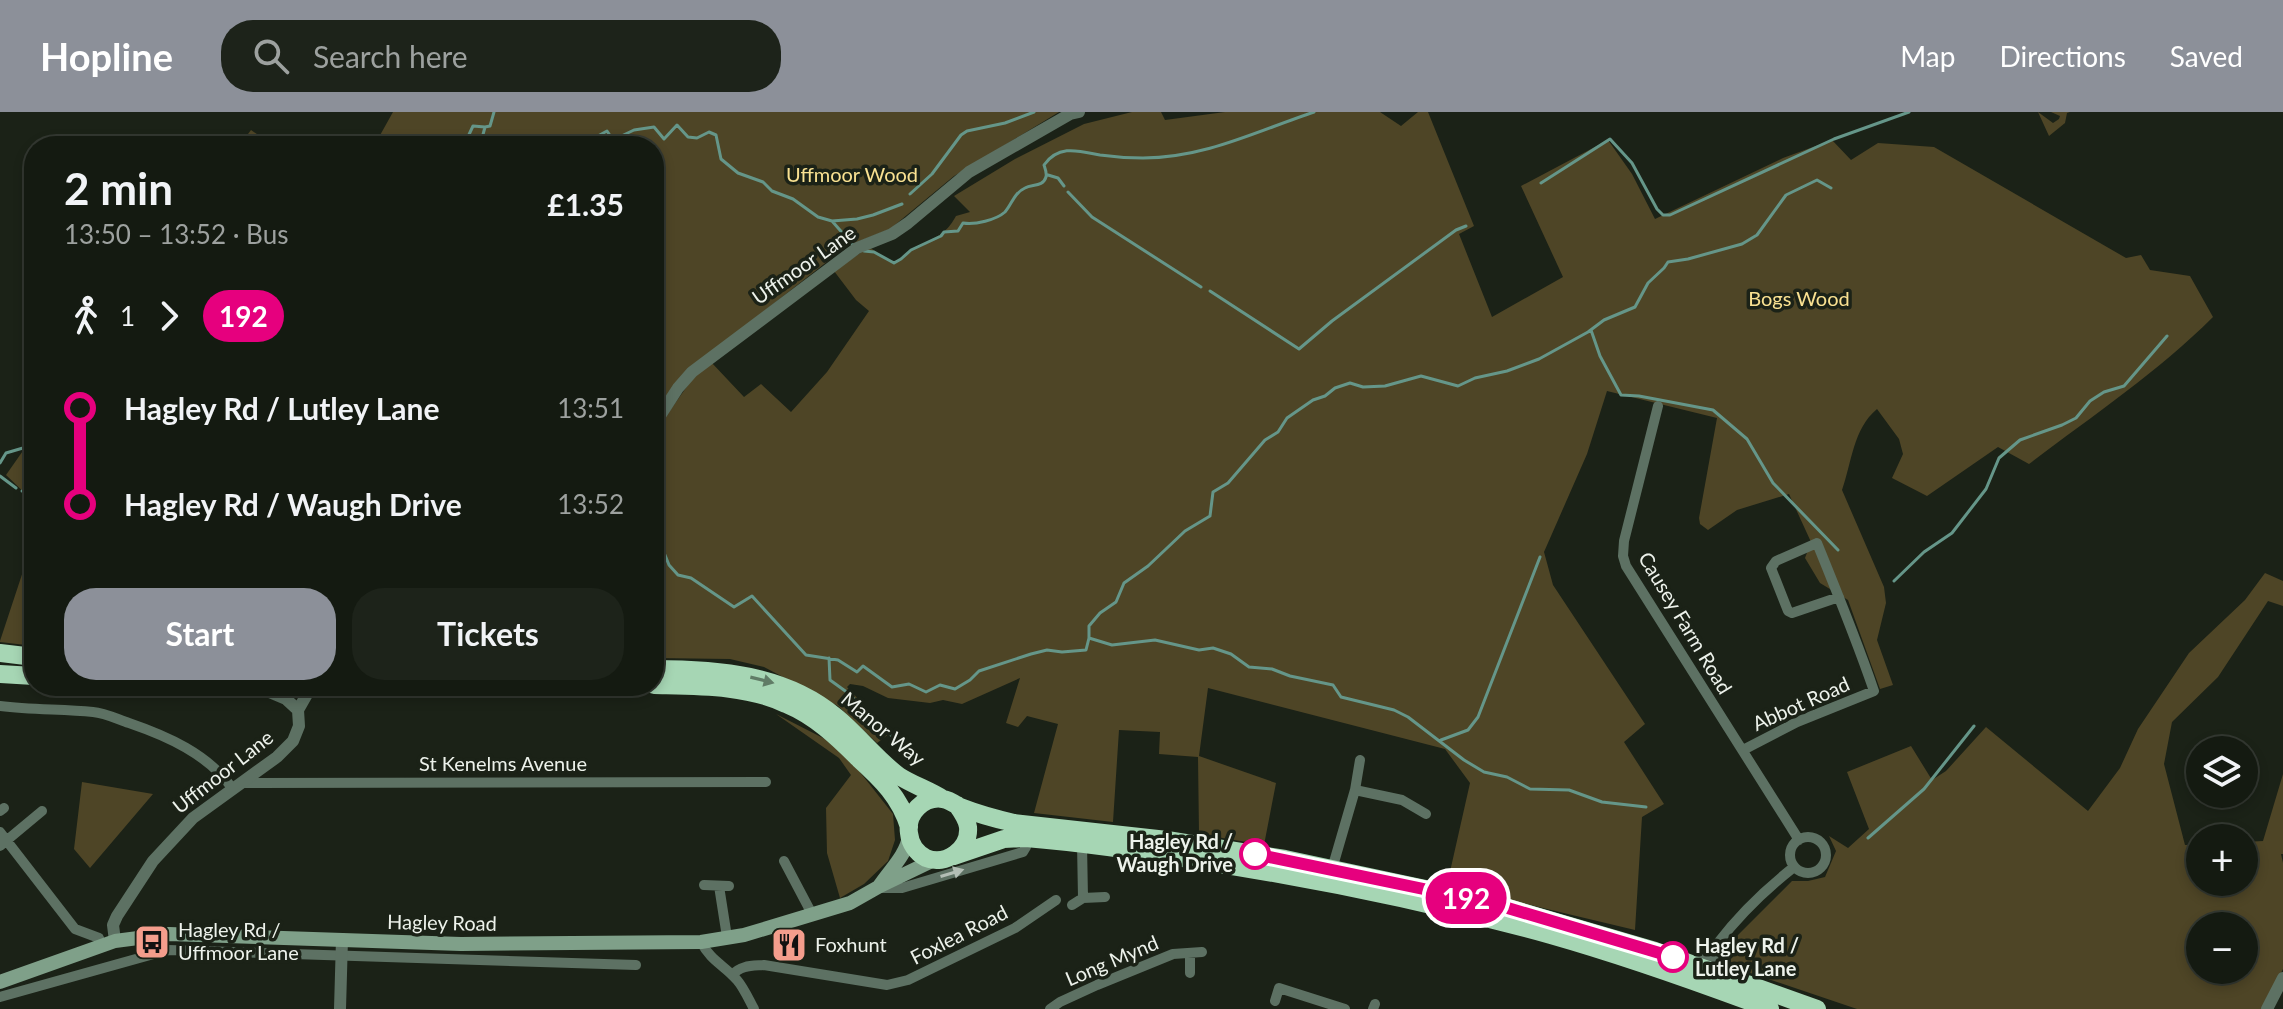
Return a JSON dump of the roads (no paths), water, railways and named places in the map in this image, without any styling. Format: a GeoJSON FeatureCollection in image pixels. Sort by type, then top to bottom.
{"type":"FeatureCollection","features":[{"type":"Feature","properties":{"kind":"highway"},"geometry":{"type":"LineString","coordinates":[[0,653],[24,656]]}},
{"type":"Feature","properties":{"kind":"highway","name":"Manor Way"},"geometry":{"type":"LineString","coordinates":[[664,670],[735,674],[785,687],[832,713],[896,774],[950,802],[996,819],[1167,840],[1285,859],[1491,903],[1690,963],[1817,1009]]}},
{"type":"Feature","properties":{"kind":"highway"},"geometry":{"type":"LineString","coordinates":[[0,674],[24,675]]}},
{"type":"Feature","properties":{"kind":"highway","name":"Manor Way"},"geometry":{"type":"LineString","coordinates":[[664,686],[742,691],[785,703],[806,714],[832,732],[895,795],[904,812],[909,832]]}},
{"type":"Feature","properties":{"kind":"highway"},"geometry":{"type":"LineString","coordinates":[[954,856],[967,838],[964,815],[950,802],[929,800],[921,804],[913,813],[909,832],[921,856],[934,860],[941,861],[1004,839],[1026,838],[1283,873],[1552,935],[1747,1004],[1770,1009]]}},
{"type":"Feature","properties":{"kind":"main road","name":"Hagley Road"},"geometry":{"type":"LineString","coordinates":[[878,887],[908,845],[909,832]]}},
{"type":"Feature","properties":{"kind":"main road","name":"Hagley Road"},"geometry":{"type":"LineString","coordinates":[[7,985],[108,943],[169,934],[448,944],[701,942],[775,926],[850,903],[934,860]]}},
{"type":"Feature","properties":{"kind":"street","name":"Uffmoor Lane"},"geometry":{"type":"LineString","coordinates":[[664,410],[692,372],[857,248],[892,234],[969,172],[1070,114],[1079,112]]}},
{"type":"Feature","properties":{"kind":"street","name":"Causey Farm Road"},"geometry":{"type":"LineString","coordinates":[[1658,406],[1624,541],[1623,556],[1631,576],[1799,840]]}},
{"type":"Feature","properties":{"kind":"street"},"geometry":{"type":"LineString","coordinates":[[1817,543],[1839,597],[1792,613],[1788,611],[1771,568],[1776,561],[1817,543]]}},
{"type":"Feature","properties":{"kind":"street","name":"Abbot Road"},"geometry":{"type":"LineString","coordinates":[[1743,750],[1797,722],[1874,691],[1839,597]]}},
{"type":"Feature","properties":{"kind":"street"},"geometry":{"type":"LineString","coordinates":[[278,696],[298,710]]}},
{"type":"Feature","properties":{"kind":"street","name":"Uffmoor Lane"},"geometry":{"type":"LineString","coordinates":[[108,943],[117,916],[153,861],[193,818],[277,757],[293,741],[299,726],[298,710],[306,696]]}},
{"type":"Feature","properties":{"kind":"street"},"geometry":{"type":"LineString","coordinates":[[0,706],[97,712],[118,719],[189,749],[236,786]]}},
{"type":"Feature","properties":{"kind":"street"},"geometry":{"type":"LineString","coordinates":[[1332,869],[1355,790],[1360,760]]}},
{"type":"Feature","properties":{"kind":"street","name":"St Kenelms Avenue"},"geometry":{"type":"LineString","coordinates":[[236,786],[766,782]]}},
{"type":"Feature","properties":{"kind":"street"},"geometry":{"type":"LineString","coordinates":[[1355,790],[1402,800],[1426,814]]}},
{"type":"Feature","properties":{"kind":"street"},"geometry":{"type":"LineString","coordinates":[[42,811],[2,839],[75,929],[108,943]]}},
{"type":"Feature","properties":{"kind":"street"},"geometry":{"type":"LineString","coordinates":[[1812,837],[1825,847],[1826,860],[1818,871],[1805,873],[1791,864],[1792,847],[1799,840],[1812,837]]}},
{"type":"Feature","properties":{"kind":"street"},"geometry":{"type":"LineString","coordinates":[[878,887],[902,888],[1023,852],[1026,838]]}},
{"type":"Feature","properties":{"kind":"street"},"geometry":{"type":"LineString","coordinates":[[1082,844],[1083,898]]}},
{"type":"Feature","properties":{"kind":"street"},"geometry":{"type":"LineString","coordinates":[[784,861],[812,914]]}},
{"type":"Feature","properties":{"kind":"street"},"geometry":{"type":"LineString","coordinates":[[1690,963],[1706,957],[1741,916],[1794,867]]}},
{"type":"Feature","properties":{"kind":"street"},"geometry":{"type":"LineString","coordinates":[[704,885],[724,886],[727,937]]}},
{"type":"Feature","properties":{"kind":"street"},"geometry":{"type":"LineString","coordinates":[[1072,905],[1083,898],[1105,897]]}},
{"type":"Feature","properties":{"kind":"street","name":"Foxlea Road"},"geometry":{"type":"LineString","coordinates":[[732,975],[745,966],[764,965],[887,985],[908,980],[1015,928],[1056,900]]}},
{"type":"Feature","properties":{"kind":"street"},"geometry":{"type":"LineString","coordinates":[[340,1009],[342,939]]}},
{"type":"Feature","properties":{"kind":"street"},"geometry":{"type":"LineString","coordinates":[[701,942],[716,963],[739,982],[754,1009]]}},
{"type":"Feature","properties":{"kind":"street"},"geometry":{"type":"LineString","coordinates":[[597,944],[599,964]]}},
{"type":"Feature","properties":{"kind":"street"},"geometry":{"type":"LineString","coordinates":[[1717,944],[1714,964],[1718,973]]}},
{"type":"Feature","properties":{"kind":"street","name":"Hagley Road"},"geometry":{"type":"LineString","coordinates":[[0,997],[7,985],[168,950],[636,965]]}},
{"type":"Feature","properties":{"kind":"street","name":"Long Mynd"},"geometry":{"type":"LineString","coordinates":[[1050,1009],[1097,985],[1173,954],[1196,953],[1190,973]]}},
{"type":"Feature","properties":{"kind":"street"},"geometry":{"type":"LineString","coordinates":[[2267,1009],[2283,978]]}},
{"type":"Feature","properties":{"kind":"street"},"geometry":{"type":"LineString","coordinates":[[1275,1001],[1279,988],[1323,1006],[1345,1009]]}},
{"type":"Feature","properties":{"kind":"waterway"},"geometry":{"type":"LineString","coordinates":[[485,127],[490,126],[494,112]]}},
{"type":"Feature","properties":{"kind":"waterway"},"geometry":{"type":"LineString","coordinates":[[910,194],[932,174],[967,131],[1005,123],[1034,112]]}},
{"type":"Feature","properties":{"kind":"waterway"},"geometry":{"type":"LineString","coordinates":[[864,251],[874,252],[894,263],[944,232],[958,231],[963,223],[979,223],[996,217],[1005,212],[1021,190],[1045,180],[1044,165],[1056,154],[1077,151],[1105,156],[1166,157],[1230,142],[1314,112]]}},
{"type":"Feature","properties":{"kind":"waterway"},"geometry":{"type":"LineString","coordinates":[[1541,183],[1610,139],[1632,163],[1657,209],[1663,215],[1670,215],[1834,139],[1909,112]]}},
{"type":"Feature","properties":{"kind":"waterway"},"geometry":{"type":"LineString","coordinates":[[664,139],[677,125],[688,137],[697,138],[709,132],[716,135],[721,159],[738,173],[763,182],[772,191],[793,199],[818,217],[832,221],[857,219],[902,204]]}},
{"type":"Feature","properties":{"kind":"waterway"},"geometry":{"type":"LineString","coordinates":[[468,136],[473,126],[485,127],[483,136]]}},
{"type":"Feature","properties":{"kind":"waterway"},"geometry":{"type":"LineString","coordinates":[[621,136],[634,130],[654,127],[662,136]]}},
{"type":"Feature","properties":{"kind":"waterway"},"geometry":{"type":"LineString","coordinates":[[598,136],[607,131],[610,136]]}},
{"type":"Feature","properties":{"kind":"waterway"},"geometry":{"type":"LineString","coordinates":[[1048,175],[1058,178],[1064,186]]}},
{"type":"Feature","properties":{"kind":"waterway"},"geometry":{"type":"LineString","coordinates":[[664,554],[678,575],[691,578],[734,607],[752,596],[806,655],[838,660],[857,672],[863,666],[892,687],[909,684],[926,692],[940,685],[955,689],[979,671],[1031,654],[1047,650],[1086,650],[1089,626],[1100,613],[1116,602],[1124,583],[1148,566],[1185,531],[1210,516],[1213,492],[1228,483],[1265,440],[1278,432],[1287,418],[1313,400],[1350,383],[1363,387],[1385,386],[1421,376],[1458,386],[1539,359],[1604,320],[1635,307],[1648,283],[1668,262],[1742,244],[1757,235],[1786,195],[1817,180],[1831,188]]}},
{"type":"Feature","properties":{"kind":"waterway"},"geometry":{"type":"LineString","coordinates":[[1068,192],[1092,217],[1201,287]]}},
{"type":"Feature","properties":{"kind":"waterway"},"geometry":{"type":"LineString","coordinates":[[832,221],[853,245]]}},
{"type":"Feature","properties":{"kind":"waterway"},"geometry":{"type":"LineString","coordinates":[[1210,291],[1299,349],[1332,321],[1456,230],[1466,226]]}},
{"type":"Feature","properties":{"kind":"waterway"},"geometry":{"type":"LineString","coordinates":[[1591,330],[1600,356],[1621,395],[1713,410],[1747,439],[1773,483],[1838,550]]}},
{"type":"Feature","properties":{"kind":"waterway"},"geometry":{"type":"LineString","coordinates":[[1894,581],[1924,552],[1952,533],[1986,489],[1999,458],[2020,440],[2076,418],[2090,401],[2104,392],[2124,386],[2167,336]]}},
{"type":"Feature","properties":{"kind":"waterway"},"geometry":{"type":"LineString","coordinates":[[0,463],[6,453],[24,447]]}},
{"type":"Feature","properties":{"kind":"waterway"},"geometry":{"type":"LineString","coordinates":[[0,476],[16,488]]}},
{"type":"Feature","properties":{"kind":"waterway"},"geometry":{"type":"LineString","coordinates":[[1441,740],[1468,730],[1478,717],[1540,557]]}},
{"type":"Feature","properties":{"kind":"waterway"},"geometry":{"type":"LineString","coordinates":[[1089,638],[1112,645],[1155,640],[1199,650],[1213,648],[1231,654],[1249,667],[1272,669],[1333,685],[1341,697],[1394,710],[1484,772],[1507,777],[1530,789],[1569,790],[1602,802],[1646,807]]}},
{"type":"Feature","properties":{"kind":"waterway"},"geometry":{"type":"LineString","coordinates":[[829,658],[830,680],[848,693],[904,748]]}},
{"type":"Feature","properties":{"kind":"waterway"},"geometry":{"type":"LineString","coordinates":[[1868,838],[1924,789],[1974,726]]}},
{"type":"Feature","properties":{"kind":"place","name":"Hagley Rd / Waugh Drive"},"geometry":{"type":"Point","coordinates":[1255,854]}},
{"type":"Feature","properties":{"kind":"place","name":"Hagley Rd / Uffmoor Lane"},"geometry":{"type":"Point","coordinates":[152,942]}},
{"type":"Feature","properties":{"kind":"place","name":"Foxhunt"},"geometry":{"type":"Point","coordinates":[789,945]}},
{"type":"Feature","properties":{"kind":"place","name":"Hagley Rd / Lutley Lane"},"geometry":{"type":"Point","coordinates":[1673,957]}},
{"type":"Feature","properties":{"kind":"park label","name":"Uffmoor Wood"},"geometry":{"type":"Point","coordinates":[852,175]}},
{"type":"Feature","properties":{"kind":"park label","name":"Bogs Wood"},"geometry":{"type":"Point","coordinates":[1799,299]}}]}
